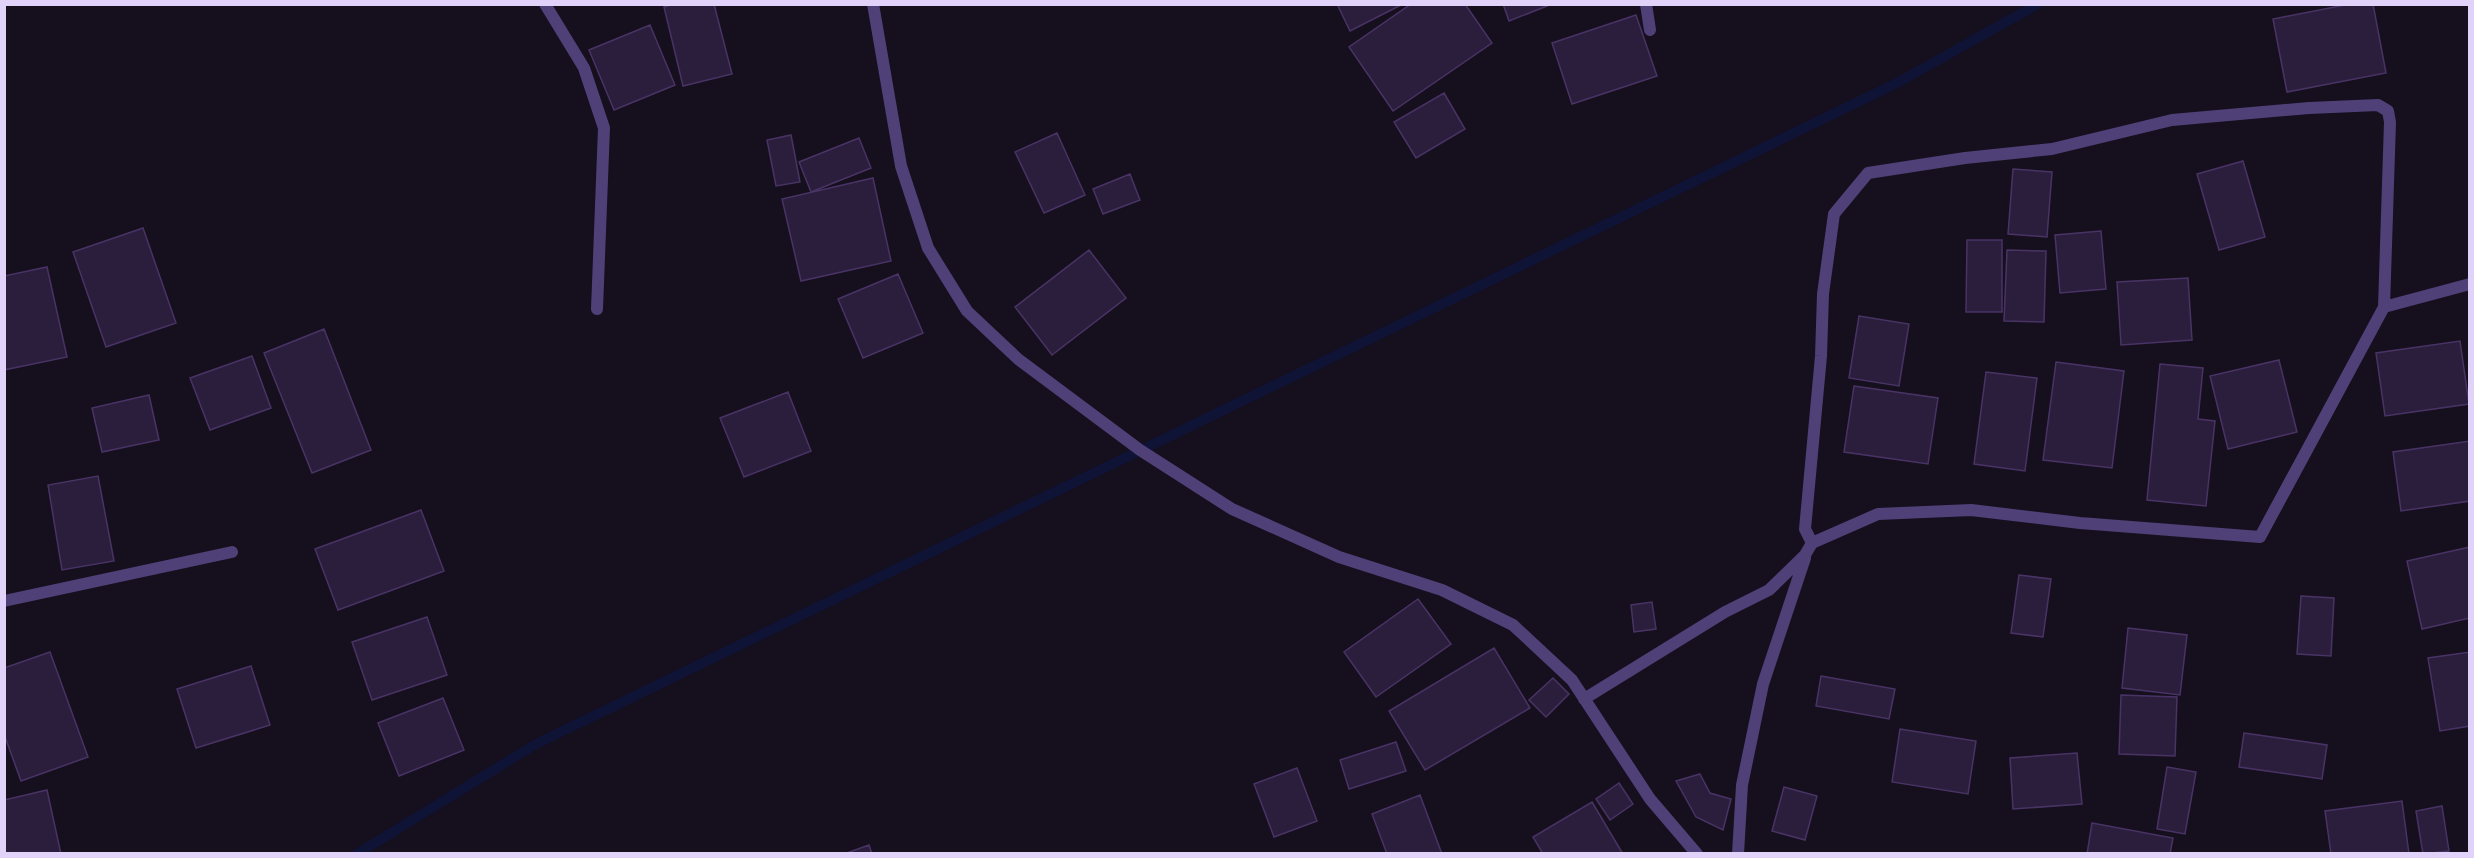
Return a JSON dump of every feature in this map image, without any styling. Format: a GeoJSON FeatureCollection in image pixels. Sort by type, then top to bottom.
{"type":"FeatureCollection","features":[{"type":"Feature","properties":{"kind":"street"},"geometry":{"type":"LineString","coordinates":[[546,4],[584,68],[604,128],[597,309]]}},
{"type":"Feature","properties":{"kind":"street"},"geometry":{"type":"LineString","coordinates":[[873,4],[901,166],[928,248],[968,311],[1018,360],[1140,450],[1232,508],[1339,557],[1442,590],[1513,625],[1572,680],[1650,799],[1697,854]]}},
{"type":"Feature","properties":{"kind":"street"},"geometry":{"type":"LineString","coordinates":[[1646,4],[1650,30]]}},
{"type":"Feature","properties":{"kind":"street"},"geometry":{"type":"LineString","coordinates":[[1738,854],[1742,785],[1763,684],[1805,555],[1812,543],[1878,514],[1971,510],[2080,523],[2260,537],[2384,307],[2390,123],[2388,111],[2378,105],[2309,108],[2172,120],[2052,149],[1965,158],[1868,173],[1834,214],[1823,294],[1821,356],[1805,530],[1812,543]]}},
{"type":"Feature","properties":{"kind":"street"},"geometry":{"type":"LineString","coordinates":[[2384,307],[2469,284]]}},
{"type":"Feature","properties":{"kind":"street"},"geometry":{"type":"LineString","coordinates":[[4,601],[232,552]]}},
{"type":"Feature","properties":{"kind":"street"},"geometry":{"type":"LineString","coordinates":[[1584,699],[1725,612],[1769,590],[1805,555]]}},
{"type":"Feature","properties":{"kind":"building"},"geometry":{"type":"Polygon","coordinates":[[[674,4],[714,4],[732,74],[683,86],[664,7],[674,4]]]}},
{"type":"Feature","properties":{"kind":"building"},"geometry":{"type":"Polygon","coordinates":[[[1337,4],[1403,4],[1350,31],[1337,4]]]}},
{"type":"Feature","properties":{"kind":"building"},"geometry":{"type":"Polygon","coordinates":[[[1411,4],[1465,4],[1492,43],[1393,111],[1349,47],[1411,4]]]}},
{"type":"Feature","properties":{"kind":"building"},"geometry":{"type":"Polygon","coordinates":[[[1503,4],[1552,4],[1509,21],[1503,4]]]}},
{"type":"Feature","properties":{"kind":"building"},"geometry":{"type":"Polygon","coordinates":[[[2350,4],[2373,4],[2386,73],[2287,92],[2273,19],[2350,4]]]}},
{"type":"Feature","properties":{"kind":"building"},"geometry":{"type":"Polygon","coordinates":[[[1636,15],[1657,76],[1572,104],[1552,43],[1636,15]]]}},
{"type":"Feature","properties":{"kind":"building"},"geometry":{"type":"Polygon","coordinates":[[[650,25],[675,85],[614,110],[589,50],[650,25]]]}},
{"type":"Feature","properties":{"kind":"building"},"geometry":{"type":"Polygon","coordinates":[[[1444,93],[1465,129],[1416,158],[1394,122],[1444,93]]]}},
{"type":"Feature","properties":{"kind":"building"},"geometry":{"type":"Polygon","coordinates":[[[1057,133],[1085,195],[1044,213],[1015,152],[1057,133]]]}},
{"type":"Feature","properties":{"kind":"building"},"geometry":{"type":"Polygon","coordinates":[[[791,135],[800,182],[776,186],[767,140],[791,135]]]}},
{"type":"Feature","properties":{"kind":"building"},"geometry":{"type":"Polygon","coordinates":[[[859,138],[871,168],[811,192],[799,162],[859,138]]]}},
{"type":"Feature","properties":{"kind":"building"},"geometry":{"type":"Polygon","coordinates":[[[2243,161],[2265,237],[2219,250],[2197,174],[2243,161]]]}},
{"type":"Feature","properties":{"kind":"building"},"geometry":{"type":"Polygon","coordinates":[[[2013,169],[2052,172],[2047,237],[2008,234],[2013,169]]]}},
{"type":"Feature","properties":{"kind":"building"},"geometry":{"type":"Polygon","coordinates":[[[1130,174],[1140,200],[1103,214],[1093,189],[1130,174]]]}},
{"type":"Feature","properties":{"kind":"building"},"geometry":{"type":"Polygon","coordinates":[[[873,178],[891,261],[801,281],[782,199],[873,178]]]}},
{"type":"Feature","properties":{"kind":"building"},"geometry":{"type":"Polygon","coordinates":[[[143,228],[176,323],[106,347],[73,252],[143,228]]]}},
{"type":"Feature","properties":{"kind":"building"},"geometry":{"type":"Polygon","coordinates":[[[2101,231],[2106,289],[2060,293],[2055,235],[2101,231]]]}},
{"type":"Feature","properties":{"kind":"building"},"geometry":{"type":"Polygon","coordinates":[[[1967,240],[2002,240],[2002,312],[1966,312],[1967,240]]]}},
{"type":"Feature","properties":{"kind":"building"},"geometry":{"type":"Polygon","coordinates":[[[1089,250],[1126,298],[1052,355],[1015,307],[1089,250]]]}},
{"type":"Feature","properties":{"kind":"building"},"geometry":{"type":"Polygon","coordinates":[[[2007,250],[2046,251],[2044,322],[2004,321],[2007,250]]]}},
{"type":"Feature","properties":{"kind":"building"},"geometry":{"type":"Polygon","coordinates":[[[47,267],[67,357],[4,370],[4,276],[47,267]]]}},
{"type":"Feature","properties":{"kind":"building"},"geometry":{"type":"Polygon","coordinates":[[[898,274],[923,333],[863,358],[838,299],[898,274]]]}},
{"type":"Feature","properties":{"kind":"building"},"geometry":{"type":"Polygon","coordinates":[[[2188,278],[2192,340],[2121,345],[2117,282],[2188,278]]]}},
{"type":"Feature","properties":{"kind":"building"},"geometry":{"type":"Polygon","coordinates":[[[1859,316],[1909,324],[1899,386],[1849,378],[1859,316]]]}},
{"type":"Feature","properties":{"kind":"building"},"geometry":{"type":"Polygon","coordinates":[[[324,329],[371,450],[312,473],[264,353],[324,329]]]}},
{"type":"Feature","properties":{"kind":"building"},"geometry":{"type":"Polygon","coordinates":[[[2460,341],[2469,404],[2385,416],[2376,353],[2460,341]]]}},
{"type":"Feature","properties":{"kind":"building"},"geometry":{"type":"Polygon","coordinates":[[[252,356],[271,408],[210,430],[190,378],[252,356]]]}},
{"type":"Feature","properties":{"kind":"building"},"geometry":{"type":"Polygon","coordinates":[[[2279,360],[2297,432],[2228,449],[2210,376],[2279,360]]]}},
{"type":"Feature","properties":{"kind":"building"},"geometry":{"type":"Polygon","coordinates":[[[2056,362],[2124,371],[2112,468],[2043,460],[2056,362]]]}},
{"type":"Feature","properties":{"kind":"building"},"geometry":{"type":"Polygon","coordinates":[[[2160,364],[2203,368],[2198,419],[2215,421],[2206,506],[2147,500],[2160,364]]]}},
{"type":"Feature","properties":{"kind":"building"},"geometry":{"type":"Polygon","coordinates":[[[1986,372],[2037,378],[2025,471],[1974,464],[1986,372]]]}},
{"type":"Feature","properties":{"kind":"building"},"geometry":{"type":"Polygon","coordinates":[[[1854,386],[1938,398],[1928,464],[1844,452],[1854,386]]]}},
{"type":"Feature","properties":{"kind":"building"},"geometry":{"type":"Polygon","coordinates":[[[788,392],[811,451],[744,477],[720,418],[788,392]]]}},
{"type":"Feature","properties":{"kind":"building"},"geometry":{"type":"Polygon","coordinates":[[[149,395],[159,440],[102,452],[92,408],[149,395]]]}},
{"type":"Feature","properties":{"kind":"building"},"geometry":{"type":"Polygon","coordinates":[[[2470,441],[2470,501],[2401,511],[2393,452],[2470,441]]]}},
{"type":"Feature","properties":{"kind":"building"},"geometry":{"type":"Polygon","coordinates":[[[98,476],[114,561],[62,570],[48,485],[98,476]]]}},
{"type":"Feature","properties":{"kind":"building"},"geometry":{"type":"Polygon","coordinates":[[[421,510],[444,571],[338,610],[315,549],[421,510]]]}},
{"type":"Feature","properties":{"kind":"building"},"geometry":{"type":"Polygon","coordinates":[[[2470,547],[2470,618],[2422,629],[2407,561],[2470,547]]]}},
{"type":"Feature","properties":{"kind":"building"},"geometry":{"type":"Polygon","coordinates":[[[2019,575],[2051,579],[2043,637],[2011,633],[2019,575]]]}},
{"type":"Feature","properties":{"kind":"building"},"geometry":{"type":"Polygon","coordinates":[[[2301,596],[2334,598],[2331,656],[2297,654],[2301,596]]]}},
{"type":"Feature","properties":{"kind":"building"},"geometry":{"type":"Polygon","coordinates":[[[1418,599],[1451,644],[1376,697],[1344,652],[1418,599]]]}},
{"type":"Feature","properties":{"kind":"building"},"geometry":{"type":"Polygon","coordinates":[[[1652,602],[1656,629],[1634,632],[1631,605],[1652,602]]]}},
{"type":"Feature","properties":{"kind":"building"},"geometry":{"type":"Polygon","coordinates":[[[427,617],[447,675],[372,700],[352,642],[427,617]]]}},
{"type":"Feature","properties":{"kind":"building"},"geometry":{"type":"Polygon","coordinates":[[[2128,628],[2187,635],[2180,695],[2122,688],[2128,628]]]}},
{"type":"Feature","properties":{"kind":"building"},"geometry":{"type":"Polygon","coordinates":[[[1494,648],[1530,708],[1425,770],[1389,711],[1494,648]]]}},
{"type":"Feature","properties":{"kind":"building"},"geometry":{"type":"Polygon","coordinates":[[[50,652],[88,757],[21,781],[4,734],[4,668],[50,652]]]}},
{"type":"Feature","properties":{"kind":"building"},"geometry":{"type":"Polygon","coordinates":[[[2470,652],[2470,726],[2440,731],[2428,658],[2470,652]]]}},
{"type":"Feature","properties":{"kind":"building"},"geometry":{"type":"Polygon","coordinates":[[[251,666],[270,725],[196,748],[177,689],[251,666]]]}},
{"type":"Feature","properties":{"kind":"building"},"geometry":{"type":"Polygon","coordinates":[[[1821,676],[1895,689],[1889,719],[1816,706],[1821,676]]]}},
{"type":"Feature","properties":{"kind":"building"},"geometry":{"type":"Polygon","coordinates":[[[1553,678],[1569,694],[1546,717],[1529,700],[1553,678]]]}},
{"type":"Feature","properties":{"kind":"building"},"geometry":{"type":"Polygon","coordinates":[[[2121,695],[2177,697],[2175,756],[2119,754],[2121,695]]]}},
{"type":"Feature","properties":{"kind":"building"},"geometry":{"type":"Polygon","coordinates":[[[443,698],[464,750],[399,776],[378,723],[443,698]]]}},
{"type":"Feature","properties":{"kind":"building"},"geometry":{"type":"Polygon","coordinates":[[[1900,729],[1976,741],[1968,794],[1892,782],[1900,729]]]}},
{"type":"Feature","properties":{"kind":"building"},"geometry":{"type":"Polygon","coordinates":[[[2244,733],[2327,745],[2322,779],[2239,767],[2244,733]]]}},
{"type":"Feature","properties":{"kind":"building"},"geometry":{"type":"Polygon","coordinates":[[[1396,742],[1406,771],[1349,789],[1340,760],[1396,742]]]}},
{"type":"Feature","properties":{"kind":"building"},"geometry":{"type":"Polygon","coordinates":[[[2077,753],[2082,804],[2013,809],[2010,758],[2077,753]]]}},
{"type":"Feature","properties":{"kind":"building"},"geometry":{"type":"Polygon","coordinates":[[[2167,767],[2196,772],[2185,834],[2157,829],[2167,767]]]}},
{"type":"Feature","properties":{"kind":"building"},"geometry":{"type":"Polygon","coordinates":[[[1297,768],[1317,821],[1274,837],[1254,784],[1297,768]]]}},
{"type":"Feature","properties":{"kind":"building"},"geometry":{"type":"Polygon","coordinates":[[[1700,774],[1710,793],[1731,799],[1723,830],[1696,817],[1676,781],[1700,774]]]}},
{"type":"Feature","properties":{"kind":"building"},"geometry":{"type":"Polygon","coordinates":[[[1619,783],[1633,804],[1610,820],[1596,799],[1619,783]]]}},
{"type":"Feature","properties":{"kind":"building"},"geometry":{"type":"Polygon","coordinates":[[[1784,787],[1817,796],[1805,840],[1772,831],[1784,787]]]}},
{"type":"Feature","properties":{"kind":"building"},"geometry":{"type":"Polygon","coordinates":[[[47,790],[61,854],[4,854],[4,800],[47,790]]]}},
{"type":"Feature","properties":{"kind":"building"},"geometry":{"type":"Polygon","coordinates":[[[1420,795],[1442,854],[1387,854],[1372,814],[1420,795]]]}},
{"type":"Feature","properties":{"kind":"building"},"geometry":{"type":"Polygon","coordinates":[[[2402,801],[2409,854],[2331,854],[2325,811],[2402,801]]]}},
{"type":"Feature","properties":{"kind":"building"},"geometry":{"type":"Polygon","coordinates":[[[1592,802],[1623,854],[1543,854],[1533,837],[1592,802]]]}},
{"type":"Feature","properties":{"kind":"building"},"geometry":{"type":"Polygon","coordinates":[[[2442,806],[2449,851],[2423,854],[2416,811],[2442,806]]]}},
{"type":"Feature","properties":{"kind":"building"},"geometry":{"type":"Polygon","coordinates":[[[2092,823],[2173,838],[2170,854],[2087,854],[2092,823]]]}},
{"type":"Feature","properties":{"kind":"building"},"geometry":{"type":"Polygon","coordinates":[[[869,845],[872,854],[844,854],[869,845]]]}},
{"type":"Feature","properties":{"kind":"waterway"},"geometry":{"type":"LineString","coordinates":[[357,854],[536,744],[1897,83],[2038,4]]}}]}
